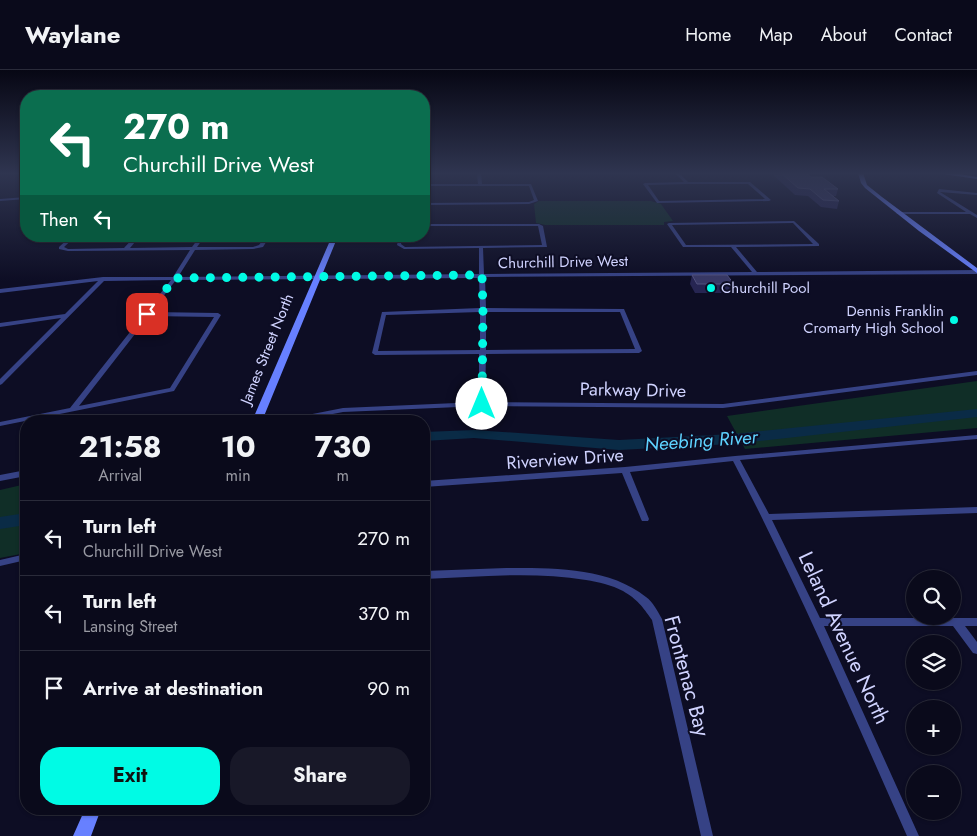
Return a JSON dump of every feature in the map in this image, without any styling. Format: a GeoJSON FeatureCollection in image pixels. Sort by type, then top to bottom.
{"type":"FeatureCollection","features":[{"type":"Feature","properties":{"kind":"street"},"geometry":{"type":"LineString","coordinates":[[893,209],[977,271]]}},
{"type":"Feature","properties":{"kind":"street"},"geometry":{"type":"LineString","coordinates":[[964,209],[977,216]]}},
{"type":"Feature","properties":{"kind":"street"},"geometry":{"type":"LineString","coordinates":[[898,213],[971,213]]}},
{"type":"Feature","properties":{"kind":"street"},"geometry":{"type":"LineString","coordinates":[[794,222],[818,245],[752,245],[733,246],[685,246],[669,224],[794,222]]}},
{"type":"Feature","properties":{"kind":"street"},"geometry":{"type":"LineString","coordinates":[[400,242],[399,245],[404,248],[545,246],[542,226],[539,225],[430,225]]}},
{"type":"Feature","properties":{"kind":"street"},"geometry":{"type":"LineString","coordinates":[[68,242],[61,248],[68,250],[256,248],[264,242]]}},
{"type":"Feature","properties":{"kind":"street"},"geometry":{"type":"LineString","coordinates":[[126,249],[132,242]]}},
{"type":"Feature","properties":{"kind":"street"},"geometry":{"type":"LineString","coordinates":[[73,409],[175,278],[197,242]]}},
{"type":"Feature","properties":{"kind":"street","name":"James Street North"},"geometry":{"type":"LineString","coordinates":[[260,415],[332,242]]}},
{"type":"Feature","properties":{"kind":"street"},"geometry":{"type":"LineString","coordinates":[[733,246],[755,273]]}},
{"type":"Feature","properties":{"kind":"street"},"geometry":{"type":"LineString","coordinates":[[481,247],[483,310],[482,404]]}},
{"type":"Feature","properties":{"kind":"street","name":"Churchill Drive West"},"geometry":{"type":"LineString","coordinates":[[0,292],[103,279],[977,271]]}},
{"type":"Feature","properties":{"kind":"street"},"geometry":{"type":"LineString","coordinates":[[0,383],[103,279]]}},
{"type":"Feature","properties":{"kind":"street"},"geometry":{"type":"LineString","coordinates":[[483,310],[622,310],[639,351],[482,352],[375,353],[384,313],[483,310]]}},
{"type":"Feature","properties":{"kind":"street"},"geometry":{"type":"LineString","coordinates":[[44,415],[172,390],[218,315],[147,314]]}},
{"type":"Feature","properties":{"kind":"street"},"geometry":{"type":"LineString","coordinates":[[0,325],[65,316]]}},
{"type":"Feature","properties":{"kind":"street","name":"Parkway Drive"},"geometry":{"type":"LineString","coordinates":[[318,415],[343,410],[482,404],[715,407],[977,372]]}},
{"type":"Feature","properties":{"kind":"street"},"geometry":{"type":"LineString","coordinates":[[0,424],[20,420]]}},
{"type":"Feature","properties":{"kind":"street","name":"Riverview Drive"},"geometry":{"type":"LineString","coordinates":[[430,484],[625,470],[735,458],[977,437]]}},
{"type":"Feature","properties":{"kind":"street","name":"Leland Avenue North"},"geometry":{"type":"LineString","coordinates":[[735,458],[767,517],[817,622],[913,836]]}},
{"type":"Feature","properties":{"kind":"street"},"geometry":{"type":"LineString","coordinates":[[625,470],[645,519]]}},
{"type":"Feature","properties":{"kind":"street"},"geometry":{"type":"LineString","coordinates":[[0,478],[20,473]]}},
{"type":"Feature","properties":{"kind":"street"},"geometry":{"type":"LineString","coordinates":[[767,517],[977,510]]}},
{"type":"Feature","properties":{"kind":"street"},"geometry":{"type":"LineString","coordinates":[[0,563],[20,558]]}},
{"type":"Feature","properties":{"kind":"street","name":"Frontenac Bay"},"geometry":{"type":"LineString","coordinates":[[430,575],[536,571],[568,573],[618,584],[643,600],[656,619],[707,836]]}},
{"type":"Feature","properties":{"kind":"street"},"geometry":{"type":"LineString","coordinates":[[817,622],[906,622]]}},
{"type":"Feature","properties":{"kind":"street"},"geometry":{"type":"LineString","coordinates":[[961,622],[977,622]]}},
{"type":"Feature","properties":{"kind":"street"},"geometry":{"type":"LineString","coordinates":[[958,625],[977,650]]}},
{"type":"Feature","properties":{"kind":"street"},"geometry":{"type":"LineString","coordinates":[[82,836],[91,815]]}},
{"type":"Feature","properties":{"kind":"green space"},"geometry":{"type":"Polygon","coordinates":[[[534,209],[664,209],[673,221],[664,222],[664,225],[545,225],[536,223],[534,209]]]}},
{"type":"Feature","properties":{"kind":"green space"},"geometry":{"type":"Polygon","coordinates":[[[977,381],[977,428],[745,449],[727,416],[977,381]]]}},
{"type":"Feature","properties":{"kind":"green space"},"geometry":{"type":"Polygon","coordinates":[[[20,485],[20,554],[0,558],[0,490],[20,485]]]}},
{"type":"Feature","properties":{"kind":"building"},"geometry":{"type":"Polygon","coordinates":[[[692,275],[727,275],[734,284],[697,284],[692,275]]]}},
{"type":"Feature","properties":{"kind":"waterway","name":"Neebing River"},"geometry":{"type":"LineString","coordinates":[[430,437],[474,434],[619,445],[732,439],[977,413]]}},
{"type":"Feature","properties":{"kind":"waterway","name":"Neebing River"},"geometry":{"type":"LineString","coordinates":[[0,523],[20,520]]}},
{"type":"Feature","properties":{"kind":"place","name":"Churchill Pool"},"geometry":{"type":"Point","coordinates":[711,288]}},
{"type":"Feature","properties":{"kind":"place","name":"Dennis Franklin Cromarty High School"},"geometry":{"type":"Point","coordinates":[954,320]}},
{"type":"Feature","properties":{"kind":"route"},"geometry":{"type":"LineString","coordinates":[[147,314],[175,278],[482,275],[482,404]]}}]}
